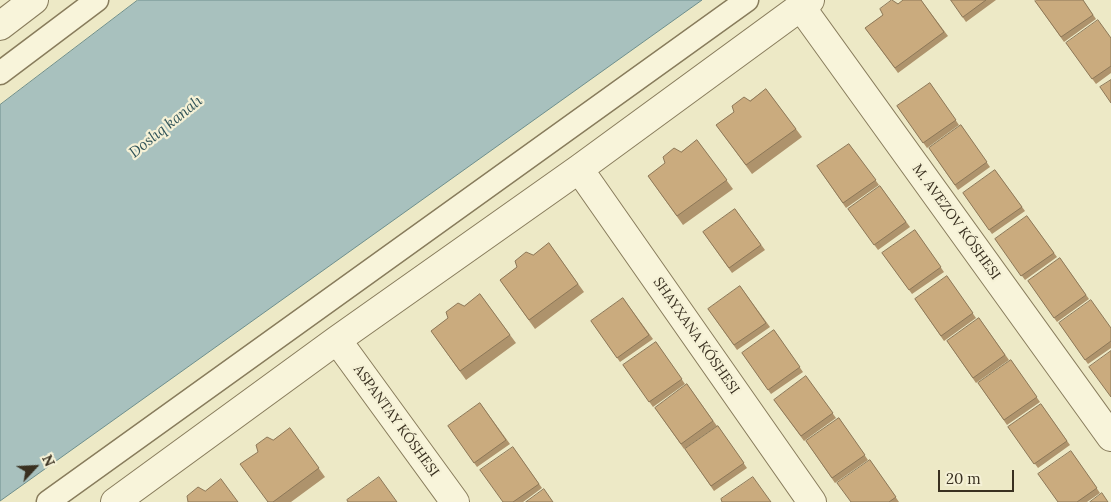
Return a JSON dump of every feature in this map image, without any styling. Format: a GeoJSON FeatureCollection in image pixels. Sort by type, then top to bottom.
{"type":"FeatureCollection","features":[{"type":"Feature","properties":{"kind":"street"},"geometry":{"type":"LineString","coordinates":[[0,26],[34,0]]}},
{"type":"Feature","properties":{"kind":"street"},"geometry":{"type":"LineString","coordinates":[[0,73],[97,0]]}},
{"type":"Feature","properties":{"kind":"street"},"geometry":{"type":"LineString","coordinates":[[48,502],[747,0]]}},
{"type":"Feature","properties":{"kind":"street"},"geometry":{"type":"LineString","coordinates":[[116,502],[337,340],[580,169],[806,3]]}},
{"type":"Feature","properties":{"kind":"street","name":"M. AVEZOV KÓSHESI"},"geometry":{"type":"LineString","coordinates":[[806,3],[1111,437]]}},
{"type":"Feature","properties":{"kind":"street","name":"SHAYXANA KÓSHESI"},"geometry":{"type":"LineString","coordinates":[[580,169],[812,502]]}},
{"type":"Feature","properties":{"kind":"street","name":"ASPANTAY KÓSHESI"},"geometry":{"type":"LineString","coordinates":[[337,340],[455,502]]}},
{"type":"Feature","properties":{"kind":"water","name":"Doslıq kanalı"},"geometry":{"type":"Polygon","coordinates":[[[138,0],[702,0],[0,501],[0,105],[138,0]]]}},
{"type":"Feature","properties":{"kind":"building"},"geometry":{"type":"Polygon","coordinates":[[[892,0],[898,4],[903,0],[921,0],[944,32],[895,68],[865,28],[883,15],[880,9],[892,0]]]}},
{"type":"Feature","properties":{"kind":"building"},"geometry":{"type":"Polygon","coordinates":[[[951,0],[986,0],[963,17],[951,0]]]}},
{"type":"Feature","properties":{"kind":"building"},"geometry":{"type":"Polygon","coordinates":[[[1036,0],[1083,0],[1093,15],[1061,37],[1036,0]]]}},
{"type":"Feature","properties":{"kind":"building"},"geometry":{"type":"Polygon","coordinates":[[[1098,20],[1111,38],[1111,66],[1092,79],[1066,43],[1098,20]]]}},
{"type":"Feature","properties":{"kind":"building"},"geometry":{"type":"Polygon","coordinates":[[[1111,80],[1111,103],[1100,87],[1111,80]]]}},
{"type":"Feature","properties":{"kind":"building"},"geometry":{"type":"Polygon","coordinates":[[[930,83],[956,120],[923,143],[897,106],[930,83]]]}},
{"type":"Feature","properties":{"kind":"building"},"geometry":{"type":"Polygon","coordinates":[[[766,89],[796,129],[746,165],[716,125],[734,112],[732,106],[744,97],[750,101],[766,89]]]}},
{"type":"Feature","properties":{"kind":"building"},"geometry":{"type":"Polygon","coordinates":[[[961,125],[987,162],[955,185],[929,148],[961,125]]]}},
{"type":"Feature","properties":{"kind":"building"},"geometry":{"type":"Polygon","coordinates":[[[697,140],[727,180],[677,216],[648,176],[665,163],[663,157],[674,148],[681,152],[697,140]]]}},
{"type":"Feature","properties":{"kind":"building"},"geometry":{"type":"Polygon","coordinates":[[[849,144],[876,180],[843,203],[817,166],[849,144]]]}},
{"type":"Feature","properties":{"kind":"building"},"geometry":{"type":"Polygon","coordinates":[[[995,170],[1022,207],[989,230],[963,193],[995,170]]]}},
{"type":"Feature","properties":{"kind":"building"},"geometry":{"type":"Polygon","coordinates":[[[880,186],[906,222],[874,245],[848,209],[880,186]]]}},
{"type":"Feature","properties":{"kind":"building"},"geometry":{"type":"Polygon","coordinates":[[[735,209],[761,245],[729,268],[703,232],[735,209]]]}},
{"type":"Feature","properties":{"kind":"building"},"geometry":{"type":"Polygon","coordinates":[[[1027,216],[1054,253],[1021,276],[995,239],[1027,216]]]}},
{"type":"Feature","properties":{"kind":"building"},"geometry":{"type":"Polygon","coordinates":[[[915,230],[941,267],[909,290],[882,253],[915,230]]]}},
{"type":"Feature","properties":{"kind":"building"},"geometry":{"type":"Polygon","coordinates":[[[549,243],[578,284],[529,320],[500,280],[517,267],[515,261],[526,252],[533,255],[549,243]]]}},
{"type":"Feature","properties":{"kind":"building"},"geometry":{"type":"Polygon","coordinates":[[[1060,258],[1086,295],[1054,318],[1028,281],[1060,258]]]}},
{"type":"Feature","properties":{"kind":"building"},"geometry":{"type":"Polygon","coordinates":[[[947,276],[973,313],[941,336],[915,299],[947,276]]]}},
{"type":"Feature","properties":{"kind":"building"},"geometry":{"type":"Polygon","coordinates":[[[740,286],[766,323],[734,345],[708,309],[740,286]]]}},
{"type":"Feature","properties":{"kind":"building"},"geometry":{"type":"Polygon","coordinates":[[[480,294],[510,335],[460,371],[431,331],[448,318],[446,312],[458,303],[464,306],[480,294]]]}},
{"type":"Feature","properties":{"kind":"building"},"geometry":{"type":"Polygon","coordinates":[[[623,298],[649,335],[617,358],[591,321],[623,298]]]}},
{"type":"Feature","properties":{"kind":"building"},"geometry":{"type":"Polygon","coordinates":[[[1091,300],[1111,328],[1111,341],[1085,360],[1059,323],[1091,300]]]}},
{"type":"Feature","properties":{"kind":"building"},"geometry":{"type":"Polygon","coordinates":[[[979,318],[1005,355],[973,378],[947,341],[979,318]]]}},
{"type":"Feature","properties":{"kind":"building"},"geometry":{"type":"Polygon","coordinates":[[[774,330],[800,367],[768,390],[742,353],[774,330]]]}},
{"type":"Feature","properties":{"kind":"building"},"geometry":{"type":"Polygon","coordinates":[[[656,342],[682,379],[649,402],[623,365],[656,342]]]}},
{"type":"Feature","properties":{"kind":"building"},"geometry":{"type":"Polygon","coordinates":[[[1111,351],[1111,397],[1089,367],[1111,351]]]}},
{"type":"Feature","properties":{"kind":"building"},"geometry":{"type":"Polygon","coordinates":[[[1011,360],[1037,397],[1004,420],[978,383],[1011,360]]]}},
{"type":"Feature","properties":{"kind":"building"},"geometry":{"type":"Polygon","coordinates":[[[806,376],[833,413],[801,436],[774,400],[806,376]]]}},
{"type":"Feature","properties":{"kind":"building"},"geometry":{"type":"Polygon","coordinates":[[[687,384],[713,421],[681,444],[655,408],[687,384]]]}},
{"type":"Feature","properties":{"kind":"building"},"geometry":{"type":"Polygon","coordinates":[[[480,403],[506,440],[474,463],[448,426],[480,403]]]}},
{"type":"Feature","properties":{"kind":"building"},"geometry":{"type":"Polygon","coordinates":[[[1041,404],[1067,441],[1034,464],[1008,427],[1041,404]]]}},
{"type":"Feature","properties":{"kind":"building"},"geometry":{"type":"Polygon","coordinates":[[[839,418],[865,455],[832,478],[806,441],[839,418]]]}},
{"type":"Feature","properties":{"kind":"building"},"geometry":{"type":"Polygon","coordinates":[[[718,426],[744,463],[711,486],[685,449],[718,426]]]}},
{"type":"Feature","properties":{"kind":"building"},"geometry":{"type":"Polygon","coordinates":[[[290,428],[319,468],[273,502],[268,502],[240,464],[258,452],[256,445],[267,437],[273,440],[290,428]]]}},
{"type":"Feature","properties":{"kind":"building"},"geometry":{"type":"Polygon","coordinates":[[[513,447],[539,484],[513,502],[503,502],[480,470],[513,447]]]}},
{"type":"Feature","properties":{"kind":"building"},"geometry":{"type":"Polygon","coordinates":[[[1071,451],[1097,488],[1077,502],[1058,502],[1038,474],[1071,451]]]}},
{"type":"Feature","properties":{"kind":"building"},"geometry":{"type":"Polygon","coordinates":[[[870,460],[896,497],[889,502],[851,502],[837,483],[870,460]]]}},
{"type":"Feature","properties":{"kind":"building"},"geometry":{"type":"Polygon","coordinates":[[[379,477],[397,502],[348,502],[347,500],[379,477]]]}},
{"type":"Feature","properties":{"kind":"building"},"geometry":{"type":"Polygon","coordinates":[[[753,477],[771,502],[722,502],[721,499],[753,477]]]}},
{"type":"Feature","properties":{"kind":"building"},"geometry":{"type":"Polygon","coordinates":[[[221,479],[238,502],[188,502],[187,496],[198,487],[205,491],[221,479]]]}},
{"type":"Feature","properties":{"kind":"building"},"geometry":{"type":"Polygon","coordinates":[[[544,489],[553,502],[526,502],[544,489]]]}},
{"type":"Feature","properties":{"kind":"building"},"geometry":{"type":"Polygon","coordinates":[[[1102,493],[1108,502],[1090,502],[1102,493]]]}}]}
